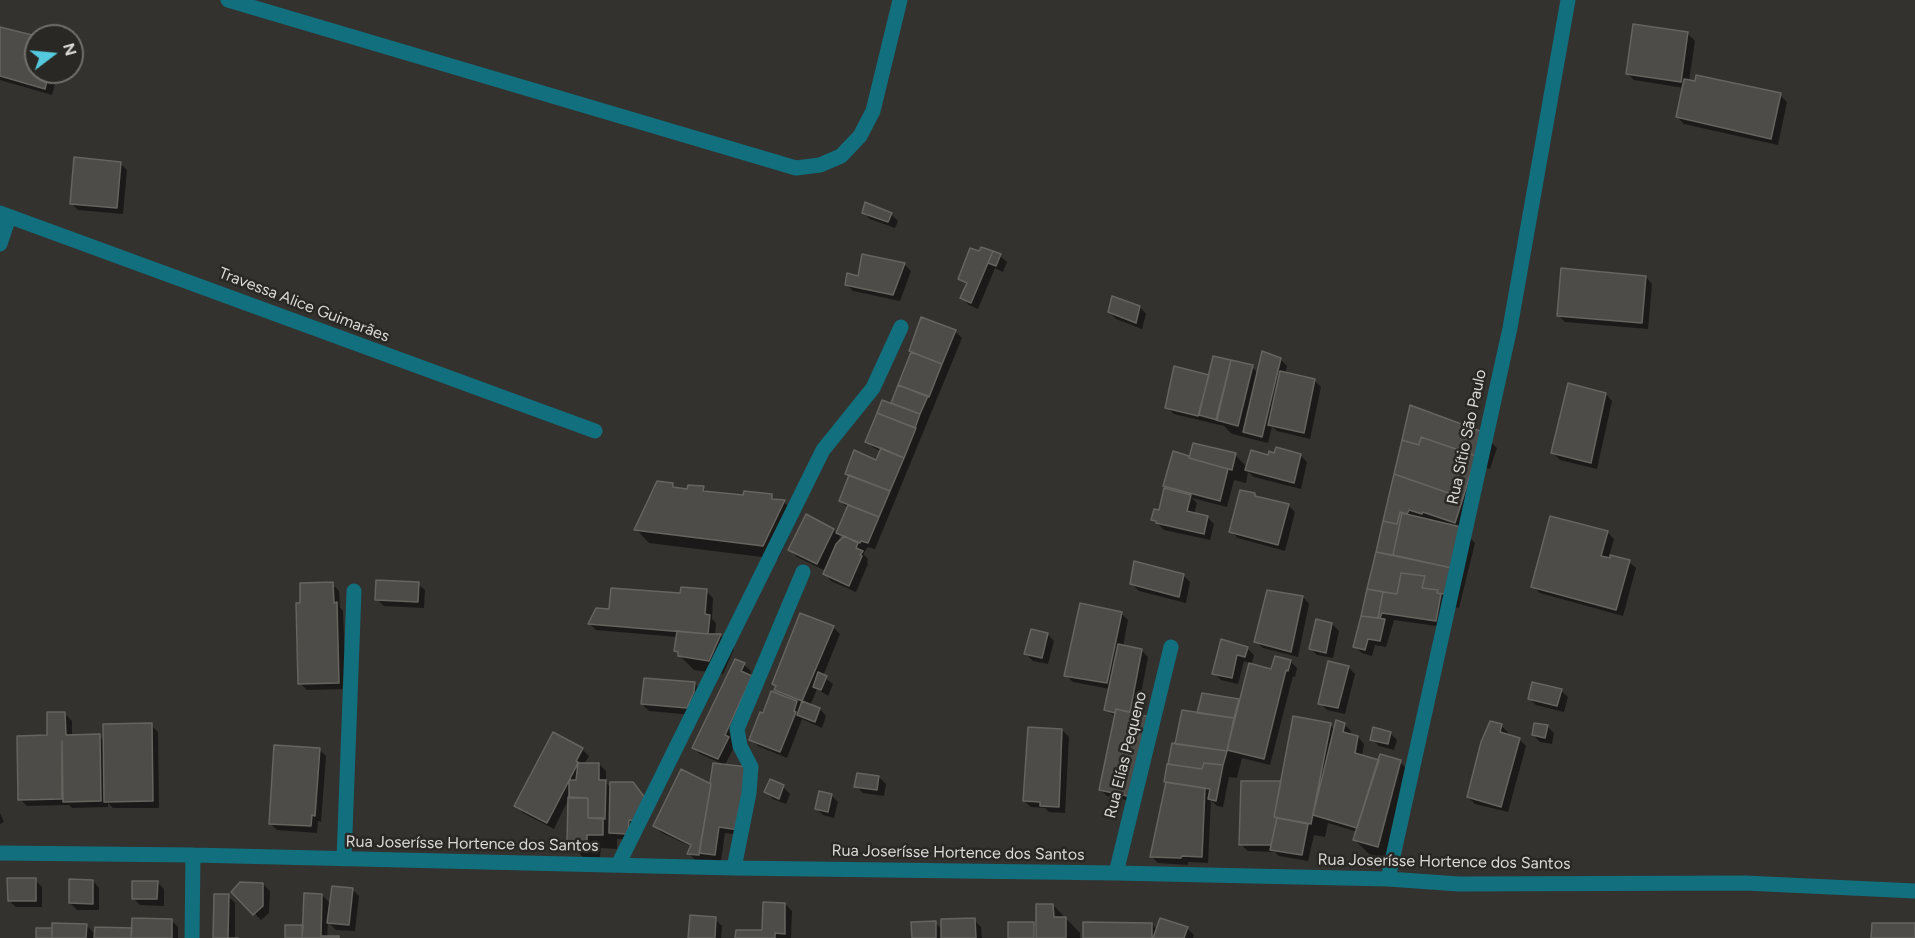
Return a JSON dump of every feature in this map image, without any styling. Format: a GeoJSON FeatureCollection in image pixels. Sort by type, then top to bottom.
{"type":"FeatureCollection","features":[{"type":"Feature","properties":{"kind":"street"},"geometry":{"type":"LineString","coordinates":[[228,0],[796,168],[820,165],[841,156],[860,136],[873,111],[900,0]]}},
{"type":"Feature","properties":{"kind":"street","name":"Rua Sítio São Paulo"},"geometry":{"type":"LineString","coordinates":[[1388,879],[1510,328],[1568,0]]}},
{"type":"Feature","properties":{"kind":"street"},"geometry":{"type":"LineString","coordinates":[[0,244],[4,215]]}},
{"type":"Feature","properties":{"kind":"street","name":"Travessa Alice Guimarães"},"geometry":{"type":"LineString","coordinates":[[4,215],[595,431]]}},
{"type":"Feature","properties":{"kind":"street"},"geometry":{"type":"LineString","coordinates":[[618,865],[824,450],[873,388],[901,327]]}},
{"type":"Feature","properties":{"kind":"street"},"geometry":{"type":"LineString","coordinates":[[734,868],[749,793],[751,767],[740,746],[737,729],[803,572]]}},
{"type":"Feature","properties":{"kind":"street"},"geometry":{"type":"LineString","coordinates":[[344,859],[354,591]]}},
{"type":"Feature","properties":{"kind":"street","name":"Rua Elías Pequeno"},"geometry":{"type":"LineString","coordinates":[[1116,873],[1171,647]]}},
{"type":"Feature","properties":{"kind":"street","name":"Rua Joserísse Hortence dos Santos"},"geometry":{"type":"LineString","coordinates":[[0,853],[194,855],[734,868],[1116,873],[1388,879],[1459,884],[1745,883],[1915,891]]}},
{"type":"Feature","properties":{"kind":"street"},"geometry":{"type":"LineString","coordinates":[[192,938],[194,855]]}},
{"type":"Feature","properties":{"kind":"building"},"geometry":{"type":"Polygon","coordinates":[[[1633,24],[1688,32],[1681,82],[1626,74],[1633,24]]]}},
{"type":"Feature","properties":{"kind":"building"},"geometry":{"type":"Polygon","coordinates":[[[0,27],[24,33],[24,83],[0,76],[0,27]]]}},
{"type":"Feature","properties":{"kind":"building"},"geometry":{"type":"Polygon","coordinates":[[[1696,75],[1781,93],[1771,139],[1676,117],[1684,79],[1695,81],[1696,75]]]}},
{"type":"Feature","properties":{"kind":"building"},"geometry":{"type":"Polygon","coordinates":[[[28,84],[46,84],[45,89],[28,84]]]}},
{"type":"Feature","properties":{"kind":"building"},"geometry":{"type":"Polygon","coordinates":[[[74,157],[121,162],[117,208],[70,204],[74,157]]]}},
{"type":"Feature","properties":{"kind":"building"},"geometry":{"type":"Polygon","coordinates":[[[865,202],[892,213],[888,222],[862,213],[865,202]]]}},
{"type":"Feature","properties":{"kind":"building"},"geometry":{"type":"Polygon","coordinates":[[[981,247],[993,251],[971,303],[960,298],[967,283],[958,279],[970,248],[979,251],[981,247]]]}},
{"type":"Feature","properties":{"kind":"building"},"geometry":{"type":"Polygon","coordinates":[[[993,251],[1001,254],[996,266],[988,263],[993,251]]]}},
{"type":"Feature","properties":{"kind":"building"},"geometry":{"type":"Polygon","coordinates":[[[862,254],[905,263],[893,295],[845,285],[847,273],[858,276],[862,254]]]}},
{"type":"Feature","properties":{"kind":"building"},"geometry":{"type":"Polygon","coordinates":[[[1561,268],[1646,276],[1642,323],[1557,316],[1561,268]]]}},
{"type":"Feature","properties":{"kind":"building"},"geometry":{"type":"Polygon","coordinates":[[[1112,296],[1140,306],[1136,323],[1108,312],[1112,296]]]}},
{"type":"Feature","properties":{"kind":"building"},"geometry":{"type":"Polygon","coordinates":[[[921,317],[956,330],[942,364],[909,351],[921,317]]]}},
{"type":"Feature","properties":{"kind":"building"},"geometry":{"type":"Polygon","coordinates":[[[1262,351],[1281,358],[1262,437],[1243,432],[1262,351]]]}},
{"type":"Feature","properties":{"kind":"building"},"geometry":{"type":"Polygon","coordinates":[[[911,352],[942,364],[929,397],[898,385],[911,352]]]}},
{"type":"Feature","properties":{"kind":"building"},"geometry":{"type":"Polygon","coordinates":[[[1213,356],[1231,360],[1217,420],[1199,415],[1213,356]]]}},
{"type":"Feature","properties":{"kind":"building"},"geometry":{"type":"Polygon","coordinates":[[[1231,360],[1253,365],[1238,426],[1216,420],[1231,360]]]}},
{"type":"Feature","properties":{"kind":"building"},"geometry":{"type":"Polygon","coordinates":[[[1174,366],[1209,375],[1198,416],[1165,408],[1174,366]]]}},
{"type":"Feature","properties":{"kind":"building"},"geometry":{"type":"Polygon","coordinates":[[[1280,371],[1315,379],[1304,433],[1268,425],[1280,371]]]}},
{"type":"Feature","properties":{"kind":"building"},"geometry":{"type":"Polygon","coordinates":[[[1568,383],[1606,393],[1591,463],[1551,453],[1568,383]]]}},
{"type":"Feature","properties":{"kind":"building"},"geometry":{"type":"Polygon","coordinates":[[[898,385],[928,396],[920,414],[891,403],[898,385]]]}},
{"type":"Feature","properties":{"kind":"building"},"geometry":{"type":"Polygon","coordinates":[[[882,400],[920,414],[915,428],[877,413],[882,400]]]}},
{"type":"Feature","properties":{"kind":"building"},"geometry":{"type":"Polygon","coordinates":[[[1410,405],[1483,432],[1476,456],[1421,437],[1419,445],[1402,440],[1410,405]]]}},
{"type":"Feature","properties":{"kind":"building"},"geometry":{"type":"Polygon","coordinates":[[[877,413],[916,428],[904,458],[865,442],[877,413]]]}},
{"type":"Feature","properties":{"kind":"building"},"geometry":{"type":"Polygon","coordinates":[[[1421,437],[1476,456],[1463,498],[1394,474],[1402,440],[1419,445],[1421,437]]]}},
{"type":"Feature","properties":{"kind":"building"},"geometry":{"type":"Polygon","coordinates":[[[1193,443],[1236,453],[1232,470],[1189,458],[1193,443]]]}},
{"type":"Feature","properties":{"kind":"building"},"geometry":{"type":"Polygon","coordinates":[[[1276,447],[1301,454],[1294,483],[1245,470],[1251,450],[1268,455],[1269,451],[1274,453],[1276,447]]]}},
{"type":"Feature","properties":{"kind":"building"},"geometry":{"type":"Polygon","coordinates":[[[881,448],[904,458],[890,491],[845,474],[854,450],[876,460],[881,448]]]}},
{"type":"Feature","properties":{"kind":"building"},"geometry":{"type":"Polygon","coordinates":[[[1173,451],[1228,469],[1220,501],[1163,486],[1173,451]]]}},
{"type":"Feature","properties":{"kind":"building"},"geometry":{"type":"Polygon","coordinates":[[[1394,474],[1463,498],[1455,523],[1423,512],[1422,514],[1409,510],[1407,514],[1400,512],[1397,524],[1383,521],[1394,474]]]}},
{"type":"Feature","properties":{"kind":"building"},"geometry":{"type":"Polygon","coordinates":[[[849,475],[890,491],[879,517],[839,501],[849,475]]]}},
{"type":"Feature","properties":{"kind":"building"},"geometry":{"type":"Polygon","coordinates":[[[657,481],[673,483],[673,487],[687,489],[688,485],[704,486],[703,491],[743,495],[744,491],[772,494],[772,499],[785,500],[763,546],[634,530],[657,481]]]}},
{"type":"Feature","properties":{"kind":"building"},"geometry":{"type":"Polygon","coordinates":[[[1164,488],[1191,495],[1187,511],[1208,516],[1204,534],[1151,520],[1154,509],[1159,510],[1164,488]]]}},
{"type":"Feature","properties":{"kind":"building"},"geometry":{"type":"Polygon","coordinates":[[[1240,490],[1289,504],[1278,545],[1229,532],[1240,490]]]}},
{"type":"Feature","properties":{"kind":"building"},"geometry":{"type":"Polygon","coordinates":[[[848,505],[879,517],[868,543],[861,541],[860,543],[836,533],[848,505]]]}},
{"type":"Feature","properties":{"kind":"building"},"geometry":{"type":"Polygon","coordinates":[[[1400,512],[1402,513],[1393,555],[1376,552],[1383,521],[1397,524],[1400,512]]]}},
{"type":"Feature","properties":{"kind":"building"},"geometry":{"type":"Polygon","coordinates":[[[1402,513],[1461,527],[1452,568],[1393,555],[1402,513]]]}},
{"type":"Feature","properties":{"kind":"building"},"geometry":{"type":"Polygon","coordinates":[[[806,514],[834,529],[817,564],[788,550],[806,514]]]}},
{"type":"Feature","properties":{"kind":"building"},"geometry":{"type":"Polygon","coordinates":[[[1550,516],[1608,531],[1601,556],[1610,558],[1610,555],[1630,560],[1616,610],[1531,587],[1550,516]]]}},
{"type":"Feature","properties":{"kind":"building"},"geometry":{"type":"Polygon","coordinates":[[[844,536],[858,543],[856,548],[863,551],[849,586],[823,574],[836,544],[844,536]]]}},
{"type":"Feature","properties":{"kind":"building"},"geometry":{"type":"Polygon","coordinates":[[[1376,552],[1452,568],[1445,594],[1437,593],[1438,590],[1422,588],[1425,576],[1401,573],[1397,594],[1367,589],[1376,552]]]}},
{"type":"Feature","properties":{"kind":"building"},"geometry":{"type":"Polygon","coordinates":[[[1134,561],[1184,574],[1179,597],[1130,584],[1134,561]]]}},
{"type":"Feature","properties":{"kind":"building"},"geometry":{"type":"Polygon","coordinates":[[[1401,573],[1425,576],[1422,588],[1438,590],[1437,593],[1441,594],[1436,621],[1382,613],[1378,618],[1383,592],[1397,594],[1401,573]]]}},
{"type":"Feature","properties":{"kind":"building"},"geometry":{"type":"Polygon","coordinates":[[[376,580],[419,582],[418,602],[375,600],[376,580]]]}},
{"type":"Feature","properties":{"kind":"building"},"geometry":{"type":"Polygon","coordinates":[[[333,582],[334,603],[337,602],[339,683],[298,684],[296,603],[300,603],[300,583],[333,582]]]}},
{"type":"Feature","properties":{"kind":"building"},"geometry":{"type":"Polygon","coordinates":[[[681,587],[707,589],[705,614],[710,615],[708,634],[588,624],[596,608],[609,609],[611,588],[680,593],[681,587]]]}},
{"type":"Feature","properties":{"kind":"building"},"geometry":{"type":"Polygon","coordinates":[[[1367,589],[1383,592],[1378,618],[1361,616],[1367,589]]]}},
{"type":"Feature","properties":{"kind":"building"},"geometry":{"type":"Polygon","coordinates":[[[1267,590],[1303,596],[1291,652],[1254,642],[1267,590]]]}},
{"type":"Feature","properties":{"kind":"building"},"geometry":{"type":"Polygon","coordinates":[[[1080,603],[1122,612],[1107,683],[1064,676],[1080,603]]]}},
{"type":"Feature","properties":{"kind":"building"},"geometry":{"type":"Polygon","coordinates":[[[800,613],[834,626],[802,701],[774,690],[776,686],[772,684],[800,613]]]}},
{"type":"Feature","properties":{"kind":"building"},"geometry":{"type":"Polygon","coordinates":[[[1361,616],[1385,619],[1380,641],[1368,639],[1365,650],[1353,647],[1361,616]]]}},
{"type":"Feature","properties":{"kind":"building"},"geometry":{"type":"Polygon","coordinates":[[[1316,619],[1332,623],[1326,653],[1309,649],[1316,619]]]}},
{"type":"Feature","properties":{"kind":"building"},"geometry":{"type":"Polygon","coordinates":[[[1031,629],[1048,633],[1042,658],[1024,654],[1031,629]]]}},
{"type":"Feature","properties":{"kind":"building"},"geometry":{"type":"Polygon","coordinates":[[[677,631],[721,634],[709,661],[678,656],[678,652],[674,651],[677,631]]]}},
{"type":"Feature","properties":{"kind":"building"},"geometry":{"type":"Polygon","coordinates":[[[1221,639],[1248,647],[1245,657],[1237,655],[1232,678],[1212,674],[1221,639]]]}},
{"type":"Feature","properties":{"kind":"building"},"geometry":{"type":"Polygon","coordinates":[[[1118,644],[1142,649],[1130,712],[1116,709],[1115,713],[1104,710],[1118,644]]]}},
{"type":"Feature","properties":{"kind":"building"},"geometry":{"type":"Polygon","coordinates":[[[1275,656],[1291,660],[1288,671],[1286,670],[1264,759],[1227,750],[1249,663],[1271,669],[1275,656]]]}},
{"type":"Feature","properties":{"kind":"building"},"geometry":{"type":"Polygon","coordinates":[[[735,659],[745,663],[741,671],[752,676],[725,735],[729,737],[718,759],[692,748],[735,659]]]}},
{"type":"Feature","properties":{"kind":"building"},"geometry":{"type":"Polygon","coordinates":[[[1328,661],[1349,666],[1338,708],[1318,704],[1328,661]]]}},
{"type":"Feature","properties":{"kind":"building"},"geometry":{"type":"Polygon","coordinates":[[[818,672],[827,676],[821,690],[813,687],[818,672]]]}},
{"type":"Feature","properties":{"kind":"building"},"geometry":{"type":"Polygon","coordinates":[[[644,678],[695,682],[694,692],[687,708],[641,704],[644,678]]]}},
{"type":"Feature","properties":{"kind":"building"},"geometry":{"type":"Polygon","coordinates":[[[1532,682],[1562,689],[1557,706],[1528,699],[1532,682]]]}},
{"type":"Feature","properties":{"kind":"building"},"geometry":{"type":"Polygon","coordinates":[[[771,691],[797,701],[794,711],[796,712],[780,752],[749,740],[771,691]]]}},
{"type":"Feature","properties":{"kind":"building"},"geometry":{"type":"Polygon","coordinates":[[[1202,693],[1239,699],[1234,718],[1197,713],[1202,693]]]}},
{"type":"Feature","properties":{"kind":"building"},"geometry":{"type":"Polygon","coordinates":[[[802,701],[820,708],[815,722],[797,715],[802,701]]]}},
{"type":"Feature","properties":{"kind":"building"},"geometry":{"type":"Polygon","coordinates":[[[1116,709],[1150,717],[1132,797],[1099,790],[1116,709]]]}},
{"type":"Feature","properties":{"kind":"building"},"geometry":{"type":"Polygon","coordinates":[[[1182,710],[1234,718],[1227,751],[1175,744],[1182,710]]]}},
{"type":"Feature","properties":{"kind":"building"},"geometry":{"type":"Polygon","coordinates":[[[47,712],[65,712],[66,735],[100,734],[101,801],[63,802],[62,741],[62,799],[18,800],[17,736],[47,735],[47,712]]]}},
{"type":"Feature","properties":{"kind":"building"},"geometry":{"type":"Polygon","coordinates":[[[1293,716],[1331,723],[1311,824],[1274,817],[1293,716]]]}},
{"type":"Feature","properties":{"kind":"building"},"geometry":{"type":"Polygon","coordinates":[[[1336,720],[1345,723],[1343,732],[1358,736],[1355,753],[1379,760],[1357,828],[1313,815],[1336,720]]]}},
{"type":"Feature","properties":{"kind":"building"},"geometry":{"type":"Polygon","coordinates":[[[1490,721],[1502,724],[1500,732],[1520,738],[1501,807],[1467,797],[1481,742],[1490,721]]]}},
{"type":"Feature","properties":{"kind":"building"},"geometry":{"type":"Polygon","coordinates":[[[152,723],[153,801],[104,802],[103,724],[152,723]]]}},
{"type":"Feature","properties":{"kind":"building"},"geometry":{"type":"Polygon","coordinates":[[[1534,723],[1548,725],[1545,738],[1532,735],[1534,723]]]}},
{"type":"Feature","properties":{"kind":"building"},"geometry":{"type":"Polygon","coordinates":[[[1028,727],[1062,729],[1059,807],[1040,806],[1040,802],[1023,801],[1028,727]]]}},
{"type":"Feature","properties":{"kind":"building"},"geometry":{"type":"Polygon","coordinates":[[[1373,727],[1391,732],[1388,744],[1370,740],[1373,727]]]}},
{"type":"Feature","properties":{"kind":"building"},"geometry":{"type":"Polygon","coordinates":[[[553,732],[583,748],[576,761],[578,762],[576,767],[547,823],[514,806],[553,732]]]}},
{"type":"Feature","properties":{"kind":"building"},"geometry":{"type":"Polygon","coordinates":[[[1172,743],[1227,751],[1223,765],[1204,763],[1202,769],[1168,764],[1172,743]]]}},
{"type":"Feature","properties":{"kind":"building"},"geometry":{"type":"Polygon","coordinates":[[[274,745],[320,748],[315,816],[312,815],[311,826],[269,824],[274,745]]]}},
{"type":"Feature","properties":{"kind":"building"},"geometry":{"type":"Polygon","coordinates":[[[1380,754],[1401,760],[1378,847],[1353,840],[1380,754]]]}},
{"type":"Feature","properties":{"kind":"building"},"geometry":{"type":"Polygon","coordinates":[[[578,763],[599,763],[599,780],[606,780],[605,819],[588,818],[588,798],[569,798],[569,780],[576,780],[578,763]]]}},
{"type":"Feature","properties":{"kind":"building"},"geometry":{"type":"Polygon","coordinates":[[[713,763],[748,767],[739,830],[719,827],[715,855],[699,853],[713,763]]]}},
{"type":"Feature","properties":{"kind":"building"},"geometry":{"type":"Polygon","coordinates":[[[1204,763],[1223,765],[1216,801],[1208,799],[1210,789],[1164,782],[1167,764],[1202,769],[1204,763]]]}},
{"type":"Feature","properties":{"kind":"building"},"geometry":{"type":"Polygon","coordinates":[[[681,769],[711,784],[699,855],[687,854],[691,845],[653,826],[681,769]]]}},
{"type":"Feature","properties":{"kind":"building"},"geometry":{"type":"Polygon","coordinates":[[[857,773],[879,776],[877,790],[854,787],[857,773]]]}},
{"type":"Feature","properties":{"kind":"building"},"geometry":{"type":"Polygon","coordinates":[[[770,779],[784,785],[779,799],[764,792],[770,779]]]}},
{"type":"Feature","properties":{"kind":"building"},"geometry":{"type":"Polygon","coordinates":[[[1241,781],[1281,781],[1271,845],[1239,845],[1241,781]]]}},
{"type":"Feature","properties":{"kind":"building"},"geometry":{"type":"Polygon","coordinates":[[[610,782],[633,782],[645,798],[636,821],[629,820],[628,834],[609,833],[610,782]]]}},
{"type":"Feature","properties":{"kind":"building"},"geometry":{"type":"Polygon","coordinates":[[[1166,782],[1205,788],[1202,857],[1150,857],[1166,782]]]}},
{"type":"Feature","properties":{"kind":"building"},"geometry":{"type":"Polygon","coordinates":[[[819,791],[832,794],[828,812],[815,809],[819,791]]]}},
{"type":"Feature","properties":{"kind":"building"},"geometry":{"type":"Polygon","coordinates":[[[568,797],[588,798],[588,818],[603,818],[603,835],[587,835],[587,844],[567,843],[568,797]]]}},
{"type":"Feature","properties":{"kind":"building"},"geometry":{"type":"Polygon","coordinates":[[[1277,818],[1308,824],[1302,855],[1270,850],[1277,818]]]}},
{"type":"Feature","properties":{"kind":"building"},"geometry":{"type":"Polygon","coordinates":[[[7,878],[36,878],[36,901],[8,901],[7,878]]]}},
{"type":"Feature","properties":{"kind":"building"},"geometry":{"type":"Polygon","coordinates":[[[69,879],[93,880],[93,904],[69,903],[69,879]]]}},
{"type":"Feature","properties":{"kind":"building"},"geometry":{"type":"Polygon","coordinates":[[[132,881],[158,881],[157,899],[132,899],[132,881]]]}},
{"type":"Feature","properties":{"kind":"building"},"geometry":{"type":"Polygon","coordinates":[[[240,882],[263,883],[263,906],[253,915],[231,892],[240,882]]]}},
{"type":"Feature","properties":{"kind":"building"},"geometry":{"type":"Polygon","coordinates":[[[332,886],[353,888],[349,925],[327,923],[332,886]]]}},
{"type":"Feature","properties":{"kind":"building"},"geometry":{"type":"Polygon","coordinates":[[[304,893],[322,894],[321,936],[339,936],[339,938],[302,938],[304,893]]]}},
{"type":"Feature","properties":{"kind":"building"},"geometry":{"type":"Polygon","coordinates":[[[214,894],[229,894],[228,938],[213,938],[214,894]]]}},
{"type":"Feature","properties":{"kind":"building"},"geometry":{"type":"Polygon","coordinates":[[[763,902],[785,903],[785,934],[775,933],[775,938],[735,938],[736,930],[762,930],[763,902]]]}},
{"type":"Feature","properties":{"kind":"building"},"geometry":{"type":"Polygon","coordinates":[[[1036,904],[1053,904],[1054,917],[1066,917],[1066,938],[1036,938],[1036,904]]]}},
{"type":"Feature","properties":{"kind":"building"},"geometry":{"type":"Polygon","coordinates":[[[690,915],[716,917],[715,938],[688,938],[690,915]]]}},
{"type":"Feature","properties":{"kind":"building"},"geometry":{"type":"Polygon","coordinates":[[[132,918],[172,919],[172,938],[131,938],[132,918]]]}},
{"type":"Feature","properties":{"kind":"building"},"geometry":{"type":"Polygon","coordinates":[[[975,918],[976,938],[941,938],[941,919],[975,918]]]}},
{"type":"Feature","properties":{"kind":"building"},"geometry":{"type":"Polygon","coordinates":[[[1160,918],[1188,927],[1184,938],[1153,938],[1160,918]]]}},
{"type":"Feature","properties":{"kind":"building"},"geometry":{"type":"Polygon","coordinates":[[[936,921],[936,938],[912,938],[911,922],[936,921]]]}},
{"type":"Feature","properties":{"kind":"building"},"geometry":{"type":"Polygon","coordinates":[[[1008,922],[1034,922],[1034,938],[1008,938],[1008,922]]]}},
{"type":"Feature","properties":{"kind":"building"},"geometry":{"type":"Polygon","coordinates":[[[1083,922],[1152,923],[1152,938],[1083,938],[1083,922]]]}},
{"type":"Feature","properties":{"kind":"building"},"geometry":{"type":"Polygon","coordinates":[[[52,923],[87,924],[86,938],[52,938],[52,923]]]}},
{"type":"Feature","properties":{"kind":"building"},"geometry":{"type":"Polygon","coordinates":[[[1872,923],[1915,923],[1915,938],[1871,938],[1872,923]]]}},
{"type":"Feature","properties":{"kind":"building"},"geometry":{"type":"Polygon","coordinates":[[[285,925],[303,925],[302,938],[285,938],[285,925]]]}},
{"type":"Feature","properties":{"kind":"building"},"geometry":{"type":"Polygon","coordinates":[[[95,927],[132,928],[131,938],[94,938],[95,927]]]}},
{"type":"Feature","properties":{"kind":"building"},"geometry":{"type":"Polygon","coordinates":[[[36,928],[52,928],[52,938],[36,938],[36,928]]]}}]}
